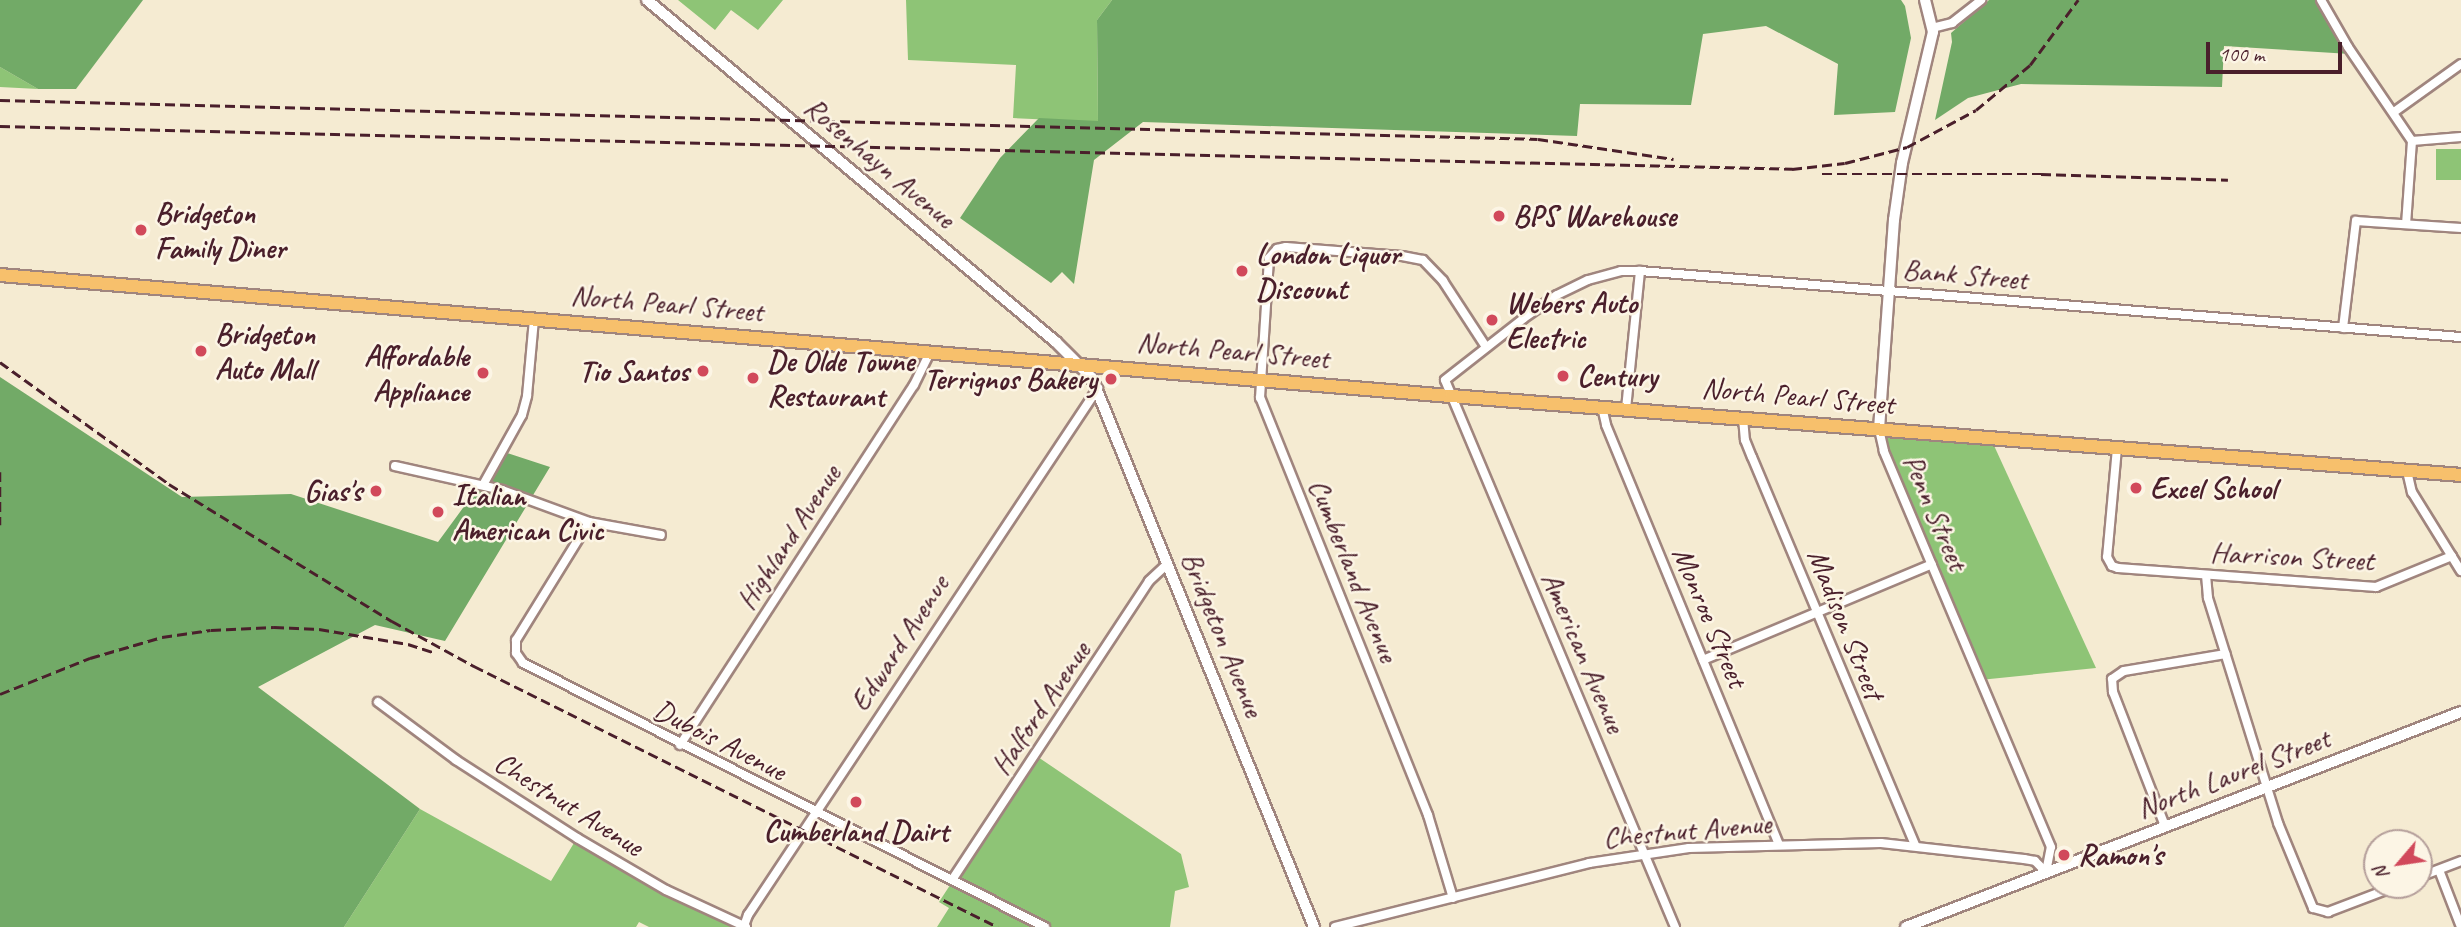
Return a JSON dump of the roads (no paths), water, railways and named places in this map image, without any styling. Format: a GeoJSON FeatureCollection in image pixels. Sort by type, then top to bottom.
{"type":"FeatureCollection","features":[{"type":"Feature","properties":{"kind":"main road","name":"North Pearl Street"},"geometry":{"type":"LineString","coordinates":[[0,275],[1451,396],[2461,475]]}},
{"type":"Feature","properties":{"kind":"street","name":"Rosenhayn Avenue"},"geometry":{"type":"LineString","coordinates":[[647,0],[1080,364]]}},
{"type":"Feature","properties":{"kind":"street"},"geometry":{"type":"LineString","coordinates":[[1925,0],[1932,28],[1952,23],[1981,0]]}},
{"type":"Feature","properties":{"kind":"street"},"geometry":{"type":"LineString","coordinates":[[2321,0],[2348,47],[2412,141],[2406,224]]}},
{"type":"Feature","properties":{"kind":"street","name":"Penn Street"},"geometry":{"type":"LineString","coordinates":[[1932,28],[1930,55],[1902,163],[1879,429],[1884,452],[2051,847],[2046,872]]}},
{"type":"Feature","properties":{"kind":"street"},"geometry":{"type":"LineString","coordinates":[[2394,112],[2461,64]]}},
{"type":"Feature","properties":{"kind":"street"},"geometry":{"type":"LineString","coordinates":[[2412,141],[2461,137]]}},
{"type":"Feature","properties":{"kind":"street"},"geometry":{"type":"LineString","coordinates":[[2343,328],[2356,221],[2461,228]]}},
{"type":"Feature","properties":{"kind":"street","name":"Cumberland Avenue"},"geometry":{"type":"LineString","coordinates":[[1453,898],[1428,815],[1260,398],[1267,267],[1272,253],[1286,247],[1402,256],[1423,261],[1444,281],[1486,347]]}},
{"type":"Feature","properties":{"kind":"street"},"geometry":{"type":"LineString","coordinates":[[1626,409],[1640,271]]}},
{"type":"Feature","properties":{"kind":"street","name":"Bank Street"},"geometry":{"type":"LineString","coordinates":[[1451,396],[1445,380],[1486,347],[1574,286],[1606,275],[1640,271],[2461,337]]}},
{"type":"Feature","properties":{"kind":"street"},"geometry":{"type":"LineString","coordinates":[[483,485],[522,415],[527,396],[534,319]]}},
{"type":"Feature","properties":{"kind":"street","name":"Highland Avenue"},"geometry":{"type":"LineString","coordinates":[[680,745],[915,385],[930,352]]}},
{"type":"Feature","properties":{"kind":"street","name":"Bridgeton Avenue"},"geometry":{"type":"LineString","coordinates":[[1080,364],[1098,388],[1314,927]]}},
{"type":"Feature","properties":{"kind":"street","name":"Edward Avenue"},"geometry":{"type":"LineString","coordinates":[[745,927],[748,915],[1098,388]]}},
{"type":"Feature","properties":{"kind":"street","name":"American Avenue"},"geometry":{"type":"LineString","coordinates":[[1451,396],[1675,927]]}},
{"type":"Feature","properties":{"kind":"street","name":"Monroe Street"},"geometry":{"type":"LineString","coordinates":[[1602,407],[1606,425],[1779,844]]}},
{"type":"Feature","properties":{"kind":"street","name":"Madison Street"},"geometry":{"type":"LineString","coordinates":[[1743,418],[1748,449],[1915,845]]}},
{"type":"Feature","properties":{"kind":"street","name":"Harrison Street"},"geometry":{"type":"LineString","coordinates":[[2117,448],[2107,557],[2112,566],[2376,587],[2452,556]]}},
{"type":"Feature","properties":{"kind":"street"},"geometry":{"type":"LineString","coordinates":[[395,466],[529,498],[589,522],[661,535]]}},
{"type":"Feature","properties":{"kind":"street"},"geometry":{"type":"LineString","coordinates":[[2407,471],[2412,492],[2461,571]]}},
{"type":"Feature","properties":{"kind":"street","name":"Dubois Avenue"},"geometry":{"type":"LineString","coordinates":[[589,522],[516,640],[516,653],[523,663],[680,745],[1045,927]]}},
{"type":"Feature","properties":{"kind":"street","name":"Halford Avenue"},"geometry":{"type":"LineString","coordinates":[[952,880],[1149,580],[1167,564]]}},
{"type":"Feature","properties":{"kind":"street"},"geometry":{"type":"LineString","coordinates":[[1703,660],[1932,564]]}},
{"type":"Feature","properties":{"kind":"street"},"geometry":{"type":"LineString","coordinates":[[2206,575],[2208,598],[2268,788],[2297,871],[2315,910],[2328,912],[2363,899]]}},
{"type":"Feature","properties":{"kind":"street"},"geometry":{"type":"LineString","coordinates":[[2165,827],[2113,692],[2112,680],[2124,671],[2226,654]]}},
{"type":"Feature","properties":{"kind":"street","name":"Chestnut Avenue"},"geometry":{"type":"LineString","coordinates":[[378,702],[456,760],[577,838],[666,890],[745,927]]}},
{"type":"Feature","properties":{"kind":"street","name":"North Laurel Street"},"geometry":{"type":"LineString","coordinates":[[1906,927],[2461,712]]}},
{"type":"Feature","properties":{"kind":"street","name":"Chestnut Avenue"},"geometry":{"type":"LineString","coordinates":[[1335,927],[1589,863],[1645,853],[1779,844],[1915,845],[2035,861],[2046,872]]}},
{"type":"Feature","properties":{"kind":"street"},"geometry":{"type":"LineString","coordinates":[[2433,872],[2461,861]]}},
{"type":"Feature","properties":{"kind":"street"},"geometry":{"type":"LineString","coordinates":[[2440,870],[2461,927]]}},
{"type":"Feature","properties":{"kind":"railway"},"geometry":{"type":"LineString","coordinates":[[0,126],[1792,169],[1845,163],[1907,147],[1976,110],[2030,65],[2078,0]]}},
{"type":"Feature","properties":{"kind":"railway"},"geometry":{"type":"LineString","coordinates":[[0,100],[1538,139],[1674,159]]}},
{"type":"Feature","properties":{"kind":"railway"},"geometry":{"type":"LineString","coordinates":[[1822,174],[2041,174],[2228,180]]}},
{"type":"Feature","properties":{"kind":"railway"},"geometry":{"type":"LineString","coordinates":[[0,362],[169,484],[392,621],[474,666],[998,927]]}},
{"type":"Feature","properties":{"kind":"railway"},"geometry":{"type":"LineString","coordinates":[[0,472],[0,525]]}},
{"type":"Feature","properties":{"kind":"railway"},"geometry":{"type":"LineString","coordinates":[[0,694],[90,658],[162,637],[211,630],[274,627],[319,629],[408,644],[435,653]]}},
{"type":"Feature","properties":{"kind":"place","name":"BPS Warehouse"},"geometry":{"type":"Point","coordinates":[1499,216]}},
{"type":"Feature","properties":{"kind":"place","name":"Bridgeton Family Diner"},"geometry":{"type":"Point","coordinates":[141,230]}},
{"type":"Feature","properties":{"kind":"place","name":"London Liquor Discount"},"geometry":{"type":"Point","coordinates":[1242,271]}},
{"type":"Feature","properties":{"kind":"place","name":"Webers Auto Electric"},"geometry":{"type":"Point","coordinates":[1492,320]}},
{"type":"Feature","properties":{"kind":"place","name":"Bridgeton Auto Mall"},"geometry":{"type":"Point","coordinates":[201,351]}},
{"type":"Feature","properties":{"kind":"place","name":"Tio Santos"},"geometry":{"type":"Point","coordinates":[703,371]}},
{"type":"Feature","properties":{"kind":"place","name":"Affordable Appliance"},"geometry":{"type":"Point","coordinates":[483,373]}},
{"type":"Feature","properties":{"kind":"place","name":"Century"},"geometry":{"type":"Point","coordinates":[1563,376]}},
{"type":"Feature","properties":{"kind":"place","name":"De Olde Towne Restaurant"},"geometry":{"type":"Point","coordinates":[753,378]}},
{"type":"Feature","properties":{"kind":"place","name":"Terrignos Bakery"},"geometry":{"type":"Point","coordinates":[1111,379]}},
{"type":"Feature","properties":{"kind":"place","name":"Excel School"},"geometry":{"type":"Point","coordinates":[2136,488]}},
{"type":"Feature","properties":{"kind":"place","name":"Gias's"},"geometry":{"type":"Point","coordinates":[376,491]}},
{"type":"Feature","properties":{"kind":"place","name":"Italian American Civic"},"geometry":{"type":"Point","coordinates":[438,512]}},
{"type":"Feature","properties":{"kind":"place","name":"Cumberland Dairt"},"geometry":{"type":"Point","coordinates":[856,802]}},
{"type":"Feature","properties":{"kind":"place","name":"Ramon's"},"geometry":{"type":"Point","coordinates":[2064,855]}}]}
